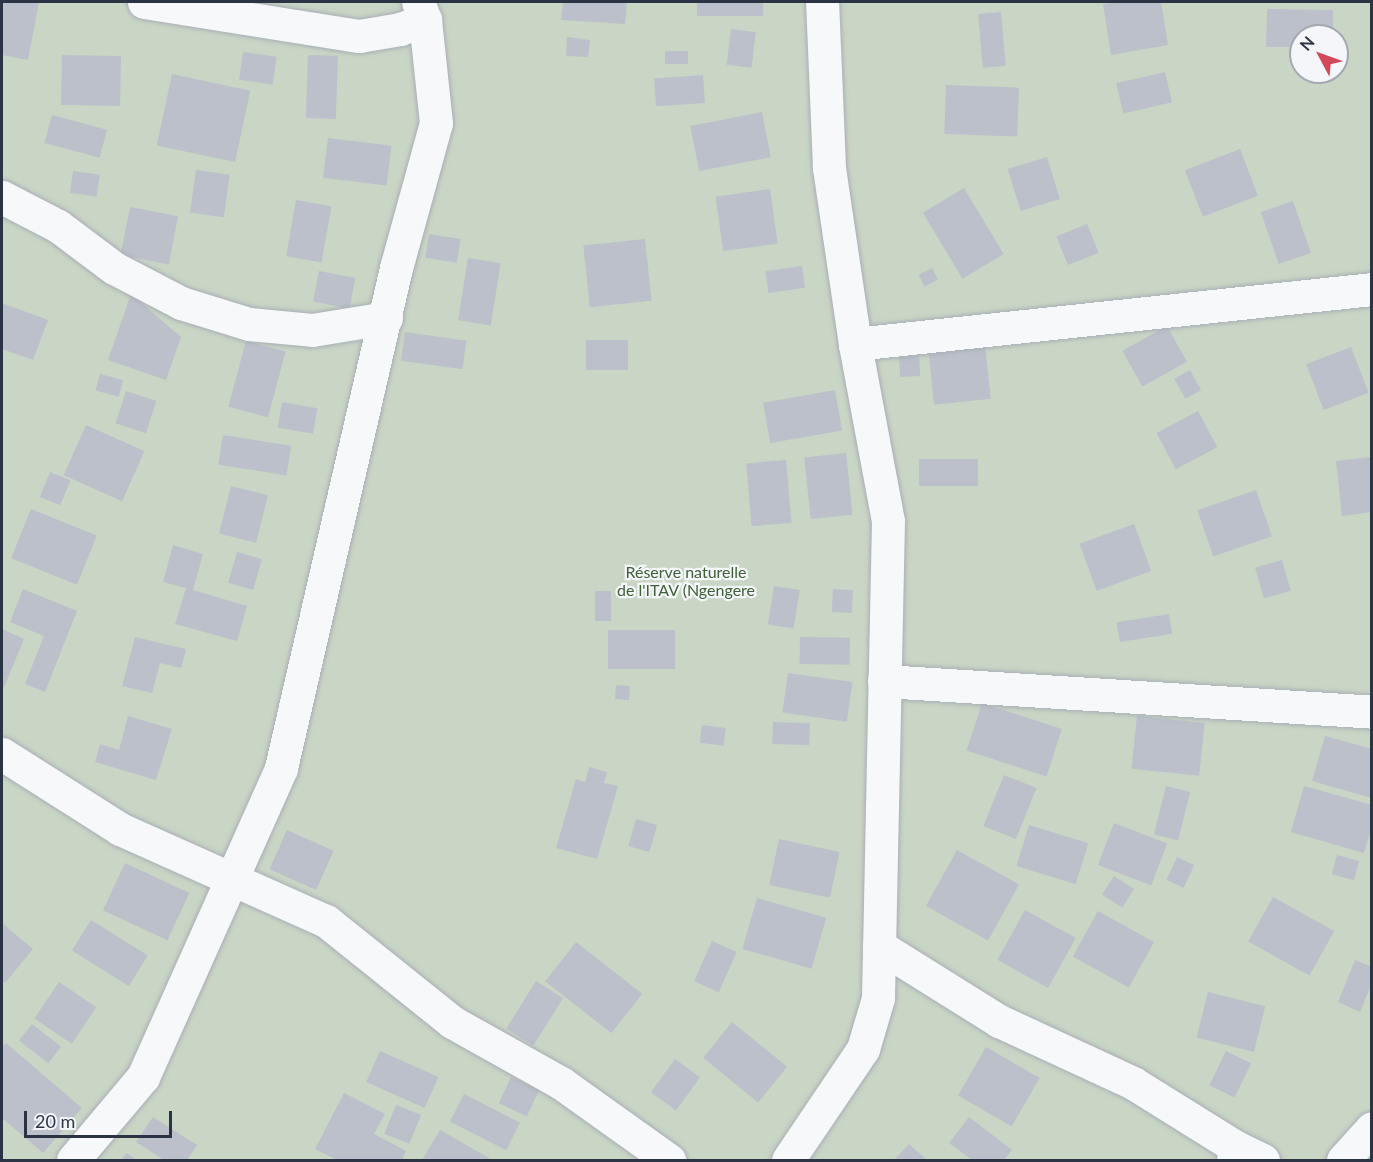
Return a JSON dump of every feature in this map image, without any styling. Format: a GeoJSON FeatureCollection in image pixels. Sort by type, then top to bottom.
{"type":"FeatureCollection","features":[{"type":"Feature","properties":{"kind":"street"},"geometry":{"type":"LineString","coordinates":[[144,2],[359,36],[400,29],[422,11]]}},
{"type":"Feature","properties":{"kind":"street"},"geometry":{"type":"LineString","coordinates":[[788,1161],[863,1049],[878,998],[888,521],[855,344],[829,167],[822,2]]}},
{"type":"Feature","properties":{"kind":"street"},"geometry":{"type":"LineString","coordinates":[[73,1161],[143,1077],[281,768],[386,318],[436,123],[422,11]]}},
{"type":"Feature","properties":{"kind":"street"},"geometry":{"type":"LineString","coordinates":[[2,197],[58,226],[114,268],[181,303],[249,324],[312,330],[386,318]]}},
{"type":"Feature","properties":{"kind":"street"},"geometry":{"type":"LineString","coordinates":[[855,344],[1371,289]]}},
{"type":"Feature","properties":{"kind":"street"},"geometry":{"type":"LineString","coordinates":[[884,681],[1371,712]]}},
{"type":"Feature","properties":{"kind":"street"},"geometry":{"type":"LineString","coordinates":[[2,754],[120,829],[326,921],[452,1022],[561,1083],[669,1161]]}},
{"type":"Feature","properties":{"kind":"street"},"geometry":{"type":"LineString","coordinates":[[879,946],[999,1022],[1133,1083],[1244,1156]]}},
{"type":"Feature","properties":{"kind":"street"},"geometry":{"type":"LineString","coordinates":[[1343,1161],[1371,1128]]}},
{"type":"Feature","properties":{"kind":"green space","name":"Réserve naturelle de l'ITAV (Ngengere"},"geometry":{"type":"Polygon","coordinates":[[[2,2],[1371,2],[1371,1160],[2,1160],[2,2]]]}},
{"type":"Feature","properties":{"kind":"building"},"geometry":{"type":"Polygon","coordinates":[[[2,2],[39,2],[28,60],[2,55],[2,2]]]}},
{"type":"Feature","properties":{"kind":"building"},"geometry":{"type":"Polygon","coordinates":[[[563,2],[627,2],[625,24],[561,20],[563,2]]]}},
{"type":"Feature","properties":{"kind":"building"},"geometry":{"type":"Polygon","coordinates":[[[697,2],[763,2],[763,16],[697,16],[697,2]]]}},
{"type":"Feature","properties":{"kind":"building"},"geometry":{"type":"Polygon","coordinates":[[[1161,2],[1168,45],[1111,55],[1103,4],[1161,2]]]}},
{"type":"Feature","properties":{"kind":"building"},"geometry":{"type":"Polygon","coordinates":[[[1267,9],[1333,10],[1333,24],[1289,24],[1289,47],[1266,47],[1267,9]]]}},
{"type":"Feature","properties":{"kind":"building"},"geometry":{"type":"Polygon","coordinates":[[[1001,12],[1006,66],[983,68],[978,14],[1001,12]]]}},
{"type":"Feature","properties":{"kind":"building"},"geometry":{"type":"Polygon","coordinates":[[[731,29],[756,32],[751,68],[727,65],[731,29]]]}},
{"type":"Feature","properties":{"kind":"building"},"geometry":{"type":"Polygon","coordinates":[[[567,37],[590,40],[588,57],[566,56],[567,37]]]}},
{"type":"Feature","properties":{"kind":"building"},"geometry":{"type":"Polygon","coordinates":[[[665,51],[688,51],[688,64],[665,64],[665,51]]]}},
{"type":"Feature","properties":{"kind":"building"},"geometry":{"type":"Polygon","coordinates":[[[243,52],[277,57],[273,84],[239,80],[243,52]]]}},
{"type":"Feature","properties":{"kind":"building"},"geometry":{"type":"Polygon","coordinates":[[[62,55],[121,56],[120,106],[61,105],[62,55]]]}},
{"type":"Feature","properties":{"kind":"building"},"geometry":{"type":"Polygon","coordinates":[[[308,55],[338,56],[336,119],[306,118],[308,55]]]}},
{"type":"Feature","properties":{"kind":"building"},"geometry":{"type":"Polygon","coordinates":[[[1165,72],[1172,102],[1123,113],[1116,83],[1165,72]]]}},
{"type":"Feature","properties":{"kind":"building"},"geometry":{"type":"Polygon","coordinates":[[[172,74],[250,91],[235,162],[157,145],[172,74]]]}},
{"type":"Feature","properties":{"kind":"building"},"geometry":{"type":"Polygon","coordinates":[[[703,75],[705,103],[656,106],[654,78],[703,75]]]}},
{"type":"Feature","properties":{"kind":"building"},"geometry":{"type":"Polygon","coordinates":[[[946,85],[1019,88],[1017,137],[944,134],[946,85]]]}},
{"type":"Feature","properties":{"kind":"building"},"geometry":{"type":"Polygon","coordinates":[[[762,112],[771,157],[699,171],[690,126],[762,112]]]}},
{"type":"Feature","properties":{"kind":"building"},"geometry":{"type":"Polygon","coordinates":[[[52,115],[107,130],[100,158],[44,143],[52,115]]]}},
{"type":"Feature","properties":{"kind":"building"},"geometry":{"type":"Polygon","coordinates":[[[328,138],[392,146],[387,186],[323,178],[328,138]]]}},
{"type":"Feature","properties":{"kind":"building"},"geometry":{"type":"Polygon","coordinates":[[[1240,149],[1258,196],[1203,217],[1185,170],[1240,149]]]}},
{"type":"Feature","properties":{"kind":"building"},"geometry":{"type":"Polygon","coordinates":[[[1047,157],[1060,199],[1021,211],[1008,169],[1047,157]]]}},
{"type":"Feature","properties":{"kind":"building"},"geometry":{"type":"Polygon","coordinates":[[[196,170],[230,175],[224,217],[190,213],[196,170]]]}},
{"type":"Feature","properties":{"kind":"building"},"geometry":{"type":"Polygon","coordinates":[[[73,171],[100,175],[97,197],[70,193],[73,171]]]}},
{"type":"Feature","properties":{"kind":"building"},"geometry":{"type":"Polygon","coordinates":[[[964,188],[1004,254],[963,279],[923,213],[964,188]]]}},
{"type":"Feature","properties":{"kind":"building"},"geometry":{"type":"Polygon","coordinates":[[[770,189],[778,243],[723,251],[716,197],[770,189]]]}},
{"type":"Feature","properties":{"kind":"building"},"geometry":{"type":"Polygon","coordinates":[[[296,200],[331,206],[322,262],[286,256],[296,200]]]}},
{"type":"Feature","properties":{"kind":"building"},"geometry":{"type":"Polygon","coordinates":[[[1293,201],[1311,253],[1279,264],[1261,212],[1293,201]]]}},
{"type":"Feature","properties":{"kind":"building"},"geometry":{"type":"Polygon","coordinates":[[[130,207],[178,216],[169,264],[121,255],[130,207]]]}},
{"type":"Feature","properties":{"kind":"building"},"geometry":{"type":"Polygon","coordinates":[[[1087,224],[1099,253],[1068,265],[1056,236],[1087,224]]]}},
{"type":"Feature","properties":{"kind":"building"},"geometry":{"type":"Polygon","coordinates":[[[429,234],[461,239],[457,263],[425,258],[429,234]]]}},
{"type":"Feature","properties":{"kind":"building"},"geometry":{"type":"Polygon","coordinates":[[[645,239],[651,301],[590,307],[583,245],[645,239]]]}},
{"type":"Feature","properties":{"kind":"building"},"geometry":{"type":"Polygon","coordinates":[[[468,258],[501,263],[491,325],[458,320],[468,258]]]}},
{"type":"Feature","properties":{"kind":"building"},"geometry":{"type":"Polygon","coordinates":[[[802,266],[805,288],[768,293],[765,271],[802,266]]]}},
{"type":"Feature","properties":{"kind":"building"},"geometry":{"type":"Polygon","coordinates":[[[932,268],[938,280],[925,286],[919,275],[932,268]]]}},
{"type":"Feature","properties":{"kind":"building"},"geometry":{"type":"Polygon","coordinates":[[[319,271],[355,278],[349,308],[313,301],[319,271]]]}},
{"type":"Feature","properties":{"kind":"building"},"geometry":{"type":"Polygon","coordinates":[[[131,294],[181,337],[166,380],[108,360],[131,294]]]}},
{"type":"Feature","properties":{"kind":"building"},"geometry":{"type":"Polygon","coordinates":[[[2,303],[48,320],[33,360],[2,349],[2,303]]]}},
{"type":"Feature","properties":{"kind":"building"},"geometry":{"type":"Polygon","coordinates":[[[1167,326],[1187,362],[1142,387],[1122,351],[1167,326]]]}},
{"type":"Feature","properties":{"kind":"building"},"geometry":{"type":"Polygon","coordinates":[[[405,332],[466,341],[462,369],[401,361],[405,332]]]}},
{"type":"Feature","properties":{"kind":"building"},"geometry":{"type":"Polygon","coordinates":[[[586,340],[628,340],[628,370],[586,370],[586,340]]]}},
{"type":"Feature","properties":{"kind":"building"},"geometry":{"type":"Polygon","coordinates":[[[246,341],[286,352],[268,417],[228,407],[246,341]]]}},
{"type":"Feature","properties":{"kind":"building"},"geometry":{"type":"Polygon","coordinates":[[[985,344],[991,399],[934,405],[928,350],[985,344]]]}},
{"type":"Feature","properties":{"kind":"building"},"geometry":{"type":"Polygon","coordinates":[[[1351,347],[1369,393],[1324,410],[1306,364],[1351,347]]]}},
{"type":"Feature","properties":{"kind":"building"},"geometry":{"type":"Polygon","coordinates":[[[919,354],[920,376],[900,377],[899,355],[919,354]]]}},
{"type":"Feature","properties":{"kind":"building"},"geometry":{"type":"Polygon","coordinates":[[[1190,370],[1201,390],[1185,399],[1174,379],[1190,370]]]}},
{"type":"Feature","properties":{"kind":"building"},"geometry":{"type":"Polygon","coordinates":[[[100,374],[123,380],[119,397],[96,390],[100,374]]]}},
{"type":"Feature","properties":{"kind":"building"},"geometry":{"type":"Polygon","coordinates":[[[835,390],[842,430],[770,443],[763,403],[835,390]]]}},
{"type":"Feature","properties":{"kind":"building"},"geometry":{"type":"Polygon","coordinates":[[[126,391],[156,401],[146,433],[115,423],[126,391]]]}},
{"type":"Feature","properties":{"kind":"building"},"geometry":{"type":"Polygon","coordinates":[[[282,402],[317,408],[313,434],[277,428],[282,402]]]}},
{"type":"Feature","properties":{"kind":"building"},"geometry":{"type":"Polygon","coordinates":[[[1198,411],[1217,447],[1176,469],[1157,433],[1198,411]]]}},
{"type":"Feature","properties":{"kind":"building"},"geometry":{"type":"Polygon","coordinates":[[[86,425],[144,451],[122,501],[64,475],[86,425]]]}},
{"type":"Feature","properties":{"kind":"building"},"geometry":{"type":"Polygon","coordinates":[[[223,435],[291,446],[286,475],[218,465],[223,435]]]}},
{"type":"Feature","properties":{"kind":"building"},"geometry":{"type":"Polygon","coordinates":[[[846,453],[852,515],[811,519],[804,457],[846,453]]]}},
{"type":"Feature","properties":{"kind":"building"},"geometry":{"type":"Polygon","coordinates":[[[1372,457],[1372,512],[1342,516],[1336,461],[1372,457]]]}},
{"type":"Feature","properties":{"kind":"building"},"geometry":{"type":"Polygon","coordinates":[[[919,459],[978,459],[978,486],[919,486],[919,459]]]}},
{"type":"Feature","properties":{"kind":"building"},"geometry":{"type":"Polygon","coordinates":[[[786,460],[791,523],[752,526],[746,463],[786,460]]]}},
{"type":"Feature","properties":{"kind":"building"},"geometry":{"type":"Polygon","coordinates":[[[50,472],[70,480],[60,505],[40,497],[50,472]]]}},
{"type":"Feature","properties":{"kind":"building"},"geometry":{"type":"Polygon","coordinates":[[[231,486],[268,495],[256,543],[219,534],[231,486]]]}},
{"type":"Feature","properties":{"kind":"building"},"geometry":{"type":"Polygon","coordinates":[[[1256,490],[1272,536],[1213,557],[1197,510],[1256,490]]]}},
{"type":"Feature","properties":{"kind":"building"},"geometry":{"type":"Polygon","coordinates":[[[31,509],[97,536],[77,585],[11,558],[31,509]]]}},
{"type":"Feature","properties":{"kind":"building"},"geometry":{"type":"Polygon","coordinates":[[[1134,524],[1151,571],[1097,591],[1079,544],[1134,524]]]}},
{"type":"Feature","properties":{"kind":"building"},"geometry":{"type":"Polygon","coordinates":[[[173,545],[203,554],[193,590],[247,606],[237,641],[175,624],[186,588],[163,582],[173,545]]]}},
{"type":"Feature","properties":{"kind":"building"},"geometry":{"type":"Polygon","coordinates":[[[237,552],[262,559],[253,590],[228,583],[237,552]]]}},
{"type":"Feature","properties":{"kind":"building"},"geometry":{"type":"Polygon","coordinates":[[[1282,560],[1291,591],[1264,598],[1255,568],[1282,560]]]}},
{"type":"Feature","properties":{"kind":"building"},"geometry":{"type":"Polygon","coordinates":[[[774,586],[800,590],[794,629],[768,625],[774,586]]]}},
{"type":"Feature","properties":{"kind":"building"},"geometry":{"type":"Polygon","coordinates":[[[23,589],[77,611],[45,692],[25,684],[44,636],[10,622],[23,589]]]}},
{"type":"Feature","properties":{"kind":"building"},"geometry":{"type":"Polygon","coordinates":[[[833,589],[853,590],[852,613],[832,612],[833,589]]]}},
{"type":"Feature","properties":{"kind":"building"},"geometry":{"type":"Polygon","coordinates":[[[595,591],[611,591],[611,621],[595,621],[595,591]]]}},
{"type":"Feature","properties":{"kind":"building"},"geometry":{"type":"Polygon","coordinates":[[[1169,614],[1172,634],[1120,642],[1117,622],[1169,614]]]}},
{"type":"Feature","properties":{"kind":"building"},"geometry":{"type":"Polygon","coordinates":[[[2,629],[24,639],[2,692],[2,629]]]}},
{"type":"Feature","properties":{"kind":"building"},"geometry":{"type":"Polygon","coordinates":[[[608,630],[675,630],[675,669],[608,669],[608,630]]]}},
{"type":"Feature","properties":{"kind":"building"},"geometry":{"type":"Polygon","coordinates":[[[135,637],[186,649],[181,668],[160,663],[152,693],[122,686],[135,637]]]}},
{"type":"Feature","properties":{"kind":"building"},"geometry":{"type":"Polygon","coordinates":[[[800,637],[850,638],[850,665],[800,664],[800,637]]]}},
{"type":"Feature","properties":{"kind":"building"},"geometry":{"type":"Polygon","coordinates":[[[788,673],[852,682],[847,722],[782,713],[788,673]]]}},
{"type":"Feature","properties":{"kind":"building"},"geometry":{"type":"Polygon","coordinates":[[[616,685],[630,686],[629,700],[615,699],[616,685]]]}},
{"type":"Feature","properties":{"kind":"building"},"geometry":{"type":"Polygon","coordinates":[[[982,703],[1062,729],[1046,777],[967,751],[982,703]]]}},
{"type":"Feature","properties":{"kind":"building"},"geometry":{"type":"Polygon","coordinates":[[[128,716],[172,729],[156,780],[95,762],[100,744],[119,750],[128,716]]]}},
{"type":"Feature","properties":{"kind":"building"},"geometry":{"type":"Polygon","coordinates":[[[1137,716],[1205,723],[1199,776],[1131,769],[1137,716]]]}},
{"type":"Feature","properties":{"kind":"building"},"geometry":{"type":"Polygon","coordinates":[[[773,722],[810,723],[809,745],[772,744],[773,722]]]}},
{"type":"Feature","properties":{"kind":"building"},"geometry":{"type":"Polygon","coordinates":[[[702,725],[726,728],[724,746],[700,743],[702,725]]]}},
{"type":"Feature","properties":{"kind":"building"},"geometry":{"type":"Polygon","coordinates":[[[1325,736],[1372,749],[1372,798],[1312,781],[1325,736]]]}},
{"type":"Feature","properties":{"kind":"building"},"geometry":{"type":"Polygon","coordinates":[[[589,767],[607,772],[604,783],[618,786],[597,859],[556,848],[576,779],[585,782],[589,767]]]}},
{"type":"Feature","properties":{"kind":"building"},"geometry":{"type":"Polygon","coordinates":[[[1004,775],[1036,788],[1016,839],[983,826],[1004,775]]]}},
{"type":"Feature","properties":{"kind":"building"},"geometry":{"type":"Polygon","coordinates":[[[1166,786],[1190,792],[1178,841],[1154,835],[1166,786]]]}},
{"type":"Feature","properties":{"kind":"building"},"geometry":{"type":"Polygon","coordinates":[[[1304,786],[1372,805],[1372,826],[1364,853],[1291,832],[1304,786]]]}},
{"type":"Feature","properties":{"kind":"building"},"geometry":{"type":"Polygon","coordinates":[[[636,819],[657,825],[649,852],[628,846],[636,819]]]}},
{"type":"Feature","properties":{"kind":"building"},"geometry":{"type":"Polygon","coordinates":[[[1114,823],[1167,843],[1151,885],[1098,865],[1114,823]]]}},
{"type":"Feature","properties":{"kind":"building"},"geometry":{"type":"Polygon","coordinates":[[[1029,825],[1088,843],[1076,884],[1016,866],[1029,825]]]}},
{"type":"Feature","properties":{"kind":"building"},"geometry":{"type":"Polygon","coordinates":[[[287,830],[334,851],[316,890],[270,869],[287,830]]]}},
{"type":"Feature","properties":{"kind":"building"},"geometry":{"type":"Polygon","coordinates":[[[779,839],[840,852],[830,898],[769,885],[779,839]]]}},
{"type":"Feature","properties":{"kind":"building"},"geometry":{"type":"Polygon","coordinates":[[[957,850],[1019,884],[988,940],[926,906],[957,850]]]}},
{"type":"Feature","properties":{"kind":"building"},"geometry":{"type":"Polygon","coordinates":[[[1337,855],[1359,861],[1354,880],[1332,874],[1337,855]]]}},
{"type":"Feature","properties":{"kind":"building"},"geometry":{"type":"Polygon","coordinates":[[[1177,857],[1194,865],[1184,888],[1166,880],[1177,857]]]}},
{"type":"Feature","properties":{"kind":"building"},"geometry":{"type":"Polygon","coordinates":[[[125,863],[189,893],[167,940],[103,910],[125,863]]]}},
{"type":"Feature","properties":{"kind":"building"},"geometry":{"type":"Polygon","coordinates":[[[1114,876],[1134,889],[1122,908],[1102,894],[1114,876]]]}},
{"type":"Feature","properties":{"kind":"building"},"geometry":{"type":"Polygon","coordinates":[[[1273,897],[1334,931],[1309,976],[1248,942],[1273,897]]]}},
{"type":"Feature","properties":{"kind":"building"},"geometry":{"type":"Polygon","coordinates":[[[757,898],[826,918],[812,969],[742,949],[757,898]]]}},
{"type":"Feature","properties":{"kind":"building"},"geometry":{"type":"Polygon","coordinates":[[[1025,910],[1076,938],[1048,988],[997,960],[1025,910]]]}},
{"type":"Feature","properties":{"kind":"building"},"geometry":{"type":"Polygon","coordinates":[[[1098,911],[1154,942],[1129,988],[1073,956],[1098,911]]]}},
{"type":"Feature","properties":{"kind":"building"},"geometry":{"type":"Polygon","coordinates":[[[91,920],[148,956],[129,986],[72,951],[91,920]]]}},
{"type":"Feature","properties":{"kind":"building"},"geometry":{"type":"Polygon","coordinates":[[[2,923],[33,949],[5,983],[2,980],[2,923]]]}},
{"type":"Feature","properties":{"kind":"building"},"geometry":{"type":"Polygon","coordinates":[[[712,941],[737,952],[719,992],[694,981],[712,941]]]}},
{"type":"Feature","properties":{"kind":"building"},"geometry":{"type":"Polygon","coordinates":[[[576,942],[642,994],[611,1033],[545,981],[576,942]]]}},
{"type":"Feature","properties":{"kind":"building"},"geometry":{"type":"Polygon","coordinates":[[[1355,960],[1372,967],[1372,983],[1360,1012],[1338,1002],[1355,960]]]}},
{"type":"Feature","properties":{"kind":"building"},"geometry":{"type":"Polygon","coordinates":[[[536,981],[563,998],[533,1045],[506,1028],[536,981]]]}},
{"type":"Feature","properties":{"kind":"building"},"geometry":{"type":"Polygon","coordinates":[[[59,982],[96,1007],[72,1044],[34,1018],[59,982]]]}},
{"type":"Feature","properties":{"kind":"building"},"geometry":{"type":"Polygon","coordinates":[[[1208,992],[1265,1006],[1254,1052],[1197,1038],[1208,992]]]}},
{"type":"Feature","properties":{"kind":"building"},"geometry":{"type":"Polygon","coordinates":[[[732,1022],[787,1067],[758,1102],[703,1058],[732,1022]]]}},
{"type":"Feature","properties":{"kind":"building"},"geometry":{"type":"Polygon","coordinates":[[[32,1024],[61,1047],[48,1063],[19,1041],[32,1024]]]}},
{"type":"Feature","properties":{"kind":"building"},"geometry":{"type":"Polygon","coordinates":[[[6,1043],[82,1108],[43,1153],[2,1118],[2,1048],[6,1043]]]}},
{"type":"Feature","properties":{"kind":"building"},"geometry":{"type":"Polygon","coordinates":[[[986,1047],[1040,1078],[1012,1126],[958,1095],[986,1047]]]}},
{"type":"Feature","properties":{"kind":"building"},"geometry":{"type":"Polygon","coordinates":[[[380,1051],[438,1077],[425,1108],[366,1082],[380,1051]]]}},
{"type":"Feature","properties":{"kind":"building"},"geometry":{"type":"Polygon","coordinates":[[[1226,1051],[1251,1063],[1235,1097],[1209,1085],[1226,1051]]]}},
{"type":"Feature","properties":{"kind":"building"},"geometry":{"type":"Polygon","coordinates":[[[675,1059],[700,1077],[676,1110],[651,1092],[675,1059]]]}},
{"type":"Feature","properties":{"kind":"building"},"geometry":{"type":"Polygon","coordinates":[[[511,1077],[539,1090],[527,1116],[499,1103],[511,1077]]]}},
{"type":"Feature","properties":{"kind":"building"},"geometry":{"type":"Polygon","coordinates":[[[344,1093],[385,1114],[374,1134],[406,1151],[402,1160],[337,1160],[315,1149],[344,1093]]]}},
{"type":"Feature","properties":{"kind":"building"},"geometry":{"type":"Polygon","coordinates":[[[464,1094],[520,1123],[506,1150],[450,1122],[464,1094]]]}},
{"type":"Feature","properties":{"kind":"building"},"geometry":{"type":"Polygon","coordinates":[[[396,1105],[421,1115],[409,1144],[384,1134],[396,1105]]]}},
{"type":"Feature","properties":{"kind":"building"},"geometry":{"type":"Polygon","coordinates":[[[153,1117],[197,1145],[187,1160],[164,1160],[136,1142],[153,1117]]]}},
{"type":"Feature","properties":{"kind":"building"},"geometry":{"type":"Polygon","coordinates":[[[969,1117],[1012,1150],[1004,1160],[972,1160],[949,1143],[969,1117]]]}},
{"type":"Feature","properties":{"kind":"building"},"geometry":{"type":"Polygon","coordinates":[[[440,1130],[489,1158],[488,1160],[422,1160],[440,1130]]]}},
{"type":"Feature","properties":{"kind":"building"},"geometry":{"type":"Polygon","coordinates":[[[909,1144],[927,1160],[894,1160],[909,1144]]]}},
{"type":"Feature","properties":{"kind":"building"},"geometry":{"type":"Polygon","coordinates":[[[127,1153],[136,1160],[121,1160],[127,1153]]]}}]}
